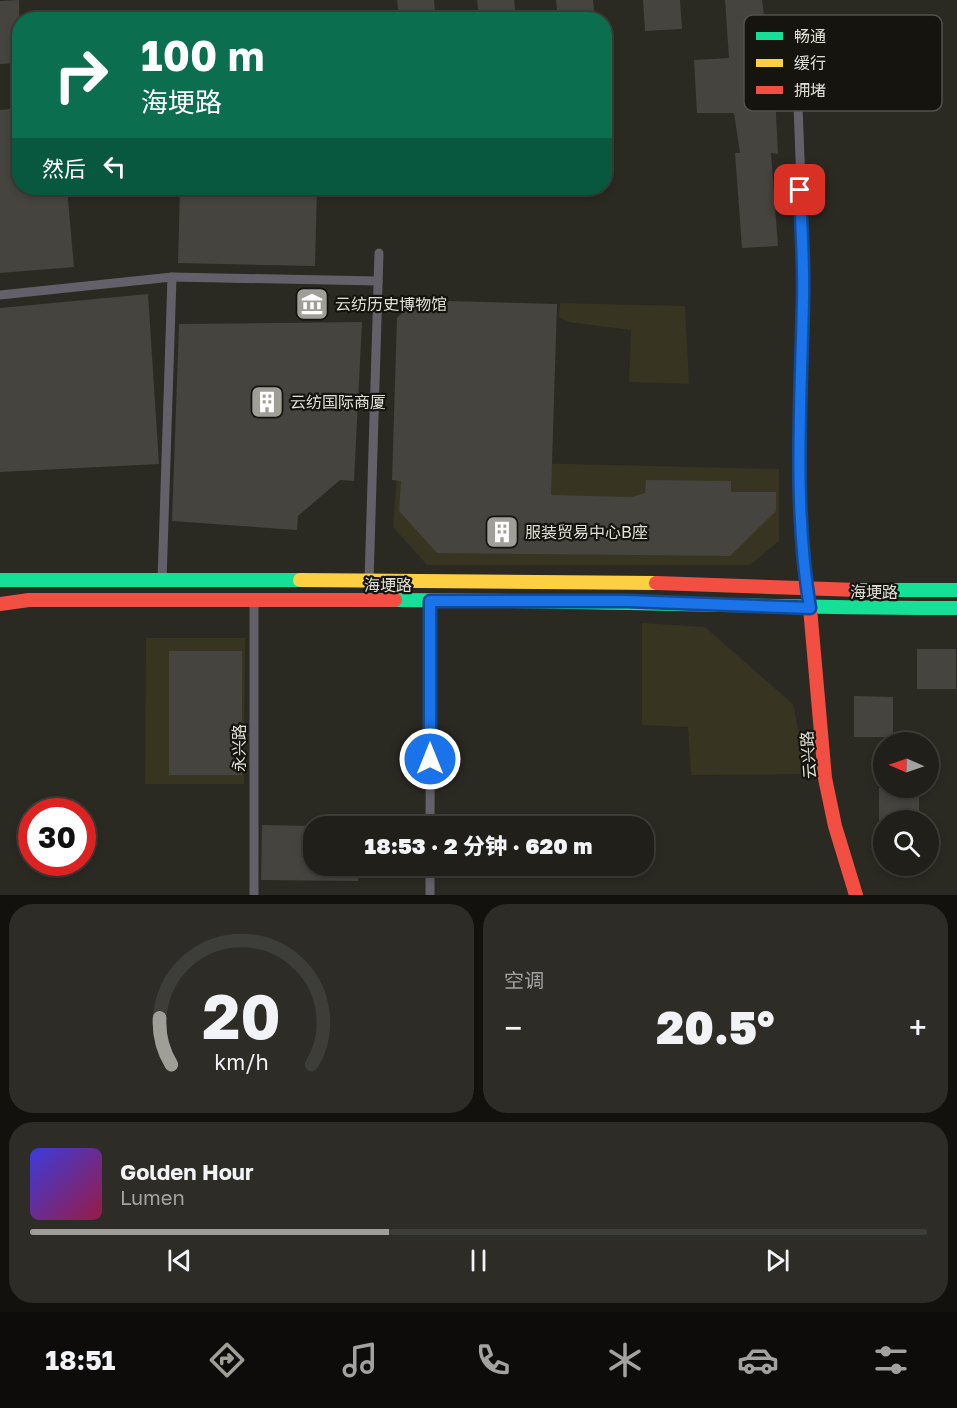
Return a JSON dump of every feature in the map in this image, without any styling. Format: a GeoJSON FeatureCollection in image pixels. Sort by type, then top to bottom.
{"type":"FeatureCollection","features":[{"type":"Feature","properties":{"kind":"main road","name":"海埂路"},"geometry":{"type":"LineString","coordinates":[[0,580],[609,580],[807,590],[957,590]]}},
{"type":"Feature","properties":{"kind":"main road","name":"海埂路"},"geometry":{"type":"LineString","coordinates":[[0,604],[29,600],[627,601],[810,608],[957,608]]}},
{"type":"Feature","properties":{"kind":"main road","name":"云兴路"},"geometry":{"type":"LineString","coordinates":[[810,608],[825,778],[835,826],[856,895]]}},
{"type":"Feature","properties":{"kind":"street"},"geometry":{"type":"LineString","coordinates":[[798,111],[803,296],[799,461],[802,544],[810,608]]}},
{"type":"Feature","properties":{"kind":"street"},"geometry":{"type":"LineString","coordinates":[[369,581],[379,253]]}},
{"type":"Feature","properties":{"kind":"street"},"geometry":{"type":"LineString","coordinates":[[0,295],[172,277],[378,281]]}},
{"type":"Feature","properties":{"kind":"street"},"geometry":{"type":"LineString","coordinates":[[162,581],[172,277]]}},
{"type":"Feature","properties":{"kind":"street","name":"永兴路"},"geometry":{"type":"LineString","coordinates":[[254,601],[254,895]]}},
{"type":"Feature","properties":{"kind":"street"},"geometry":{"type":"LineString","coordinates":[[430,601],[430,816]]}},
{"type":"Feature","properties":{"kind":"street"},"geometry":{"type":"LineString","coordinates":[[430,876],[430,895]]}},
{"type":"Feature","properties":{"kind":"shaded area"},"geometry":{"type":"Polygon","coordinates":[[[560,303],[685,306],[689,384],[629,382],[631,330],[568,322],[559,317],[560,303]]]}},
{"type":"Feature","properties":{"kind":"shaded area"},"geometry":{"type":"Polygon","coordinates":[[[398,460],[779,469],[779,541],[750,565],[427,565],[393,527],[398,460]]]}},
{"type":"Feature","properties":{"kind":"shaded area"},"geometry":{"type":"Polygon","coordinates":[[[642,623],[705,627],[793,704],[808,774],[691,775],[688,727],[642,725],[642,623]]]}},
{"type":"Feature","properties":{"kind":"shaded area"},"geometry":{"type":"Polygon","coordinates":[[[146,638],[245,638],[244,784],[145,784],[146,638]]]}},
{"type":"Feature","properties":{"kind":"building"},"geometry":{"type":"Polygon","coordinates":[[[19,0],[19,12],[12,12],[12,63],[0,64],[0,1],[19,0]]]}},
{"type":"Feature","properties":{"kind":"building"},"geometry":{"type":"Polygon","coordinates":[[[397,0],[434,0],[435,12],[398,12],[397,0]]]}},
{"type":"Feature","properties":{"kind":"building"},"geometry":{"type":"Polygon","coordinates":[[[477,0],[514,0],[515,12],[478,12],[477,0]]]}},
{"type":"Feature","properties":{"kind":"building"},"geometry":{"type":"Polygon","coordinates":[[[556,0],[593,0],[594,12],[557,12],[556,0]]]}},
{"type":"Feature","properties":{"kind":"building"},"geometry":{"type":"Polygon","coordinates":[[[643,0],[680,0],[682,29],[645,31],[643,0]]]}},
{"type":"Feature","properties":{"kind":"building"},"geometry":{"type":"Polygon","coordinates":[[[725,0],[762,0],[764,15],[744,15],[744,111],[776,111],[778,154],[771,153],[778,246],[742,248],[735,153],[740,153],[734,113],[697,113],[694,60],[729,58],[725,0]]]}},
{"type":"Feature","properties":{"kind":"building"},"geometry":{"type":"Polygon","coordinates":[[[12,109],[12,195],[68,195],[74,267],[0,273],[0,110],[12,109]]]}},
{"type":"Feature","properties":{"kind":"building"},"geometry":{"type":"Polygon","coordinates":[[[180,195],[317,195],[315,266],[178,263],[180,195]]]}},
{"type":"Feature","properties":{"kind":"building"},"geometry":{"type":"Polygon","coordinates":[[[148,294],[159,464],[0,472],[0,308],[148,294]]]}},
{"type":"Feature","properties":{"kind":"building"},"geometry":{"type":"Polygon","coordinates":[[[414,300],[557,304],[551,495],[632,497],[645,493],[646,480],[731,481],[731,492],[776,492],[776,511],[730,556],[437,553],[399,511],[401,481],[392,480],[397,318],[414,300]]]}},
{"type":"Feature","properties":{"kind":"building","name":"云纺国际商厦"},"geometry":{"type":"Polygon","coordinates":[[[362,322],[354,481],[340,480],[298,516],[297,530],[172,521],[179,324],[362,322]]]}},
{"type":"Feature","properties":{"kind":"building"},"geometry":{"type":"Polygon","coordinates":[[[917,649],[956,649],[956,689],[917,689],[917,649]]]}},
{"type":"Feature","properties":{"kind":"building"},"geometry":{"type":"Polygon","coordinates":[[[169,651],[242,651],[242,775],[169,775],[169,651]]]}},
{"type":"Feature","properties":{"kind":"building"},"geometry":{"type":"Polygon","coordinates":[[[854,696],[893,697],[893,732],[873,732],[873,737],[854,737],[854,696]]]}},
{"type":"Feature","properties":{"kind":"building"},"geometry":{"type":"Polygon","coordinates":[[[879,798],[919,798],[919,810],[879,810],[879,798]]]}},
{"type":"Feature","properties":{"kind":"building"},"geometry":{"type":"Polygon","coordinates":[[[262,825],[303,826],[303,876],[358,876],[358,881],[261,880],[262,825]]]}},
{"type":"Feature","properties":{"kind":"traffic: fast"},"geometry":{"type":"LineString","coordinates":[[0,580],[300,580]]}},
{"type":"Feature","properties":{"kind":"traffic: fast"},"geometry":{"type":"LineString","coordinates":[[858,590],[957,590]]}},
{"type":"Feature","properties":{"kind":"traffic: fast"},"geometry":{"type":"LineString","coordinates":[[395,600],[957,608]]}},
{"type":"Feature","properties":{"kind":"traffic: slow"},"geometry":{"type":"LineString","coordinates":[[300,580],[656,583]]}},
{"type":"Feature","properties":{"kind":"traffic: jam"},"geometry":{"type":"LineString","coordinates":[[656,583],[858,590]]}},
{"type":"Feature","properties":{"kind":"traffic: jam"},"geometry":{"type":"LineString","coordinates":[[0,604],[29,600],[395,600]]}},
{"type":"Feature","properties":{"kind":"traffic: jam"},"geometry":{"type":"LineString","coordinates":[[810,608],[825,778],[835,826],[856,895]]}},
{"type":"Feature","properties":{"kind":"place","name":"云纺历史博物馆"},"geometry":{"type":"Point","coordinates":[312,304]}},
{"type":"Feature","properties":{"kind":"place","name":"云纺国际商厦"},"geometry":{"type":"Point","coordinates":[267,402]}},
{"type":"Feature","properties":{"kind":"place","name":"服装贸易中心B座"},"geometry":{"type":"Point","coordinates":[502,532]}},
{"type":"Feature","properties":{"kind":"route"},"geometry":{"type":"LineString","coordinates":[[430,759],[430,601],[627,601],[810,608],[802,544],[799,461],[803,296],[800,190]]}}]}
